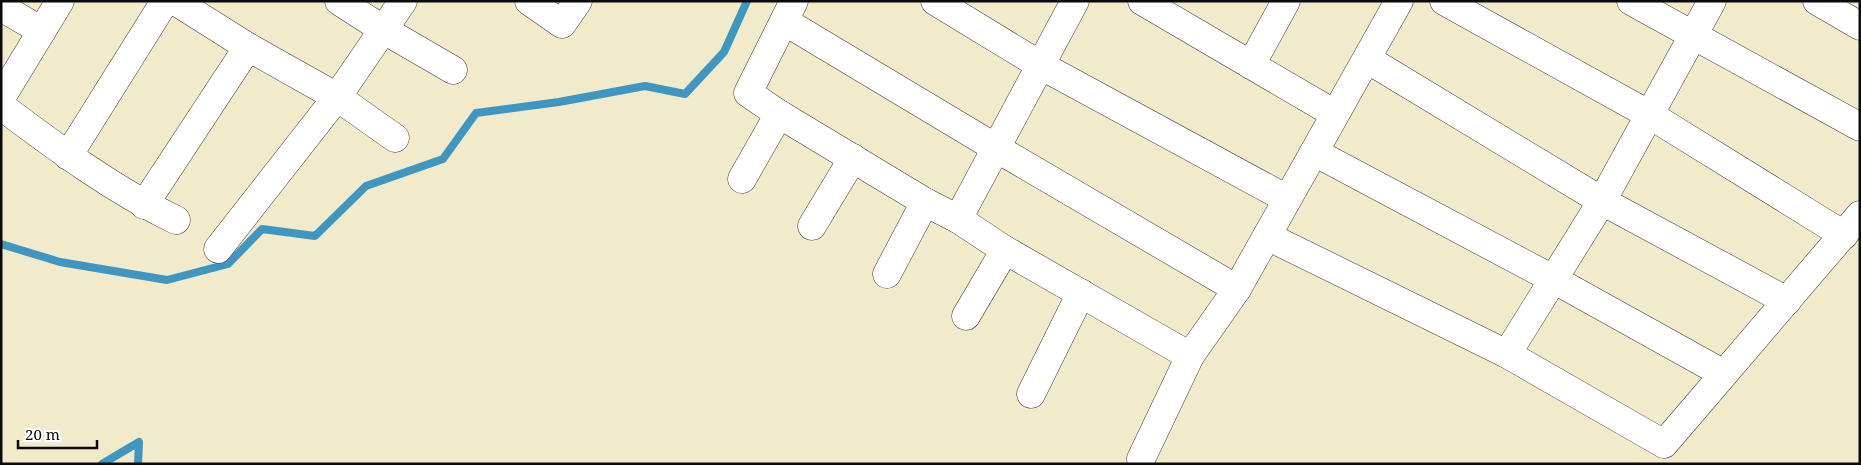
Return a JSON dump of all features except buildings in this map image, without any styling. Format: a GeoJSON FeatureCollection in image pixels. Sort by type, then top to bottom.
{"type":"FeatureCollection","features":[{"type":"Feature","properties":{"kind":"street"},"geometry":{"type":"LineString","coordinates":[[1,98],[60,1]]}},
{"type":"Feature","properties":{"kind":"street"},"geometry":{"type":"LineString","coordinates":[[68,156],[165,1]]}},
{"type":"Feature","properties":{"kind":"street"},"geometry":{"type":"LineString","coordinates":[[175,1],[248,47],[337,98],[395,138]]}},
{"type":"Feature","properties":{"kind":"street"},"geometry":{"type":"LineString","coordinates":[[340,1],[384,30],[453,70]]}},
{"type":"Feature","properties":{"kind":"street"},"geometry":{"type":"LineString","coordinates":[[218,249],[337,98],[403,1]]}},
{"type":"Feature","properties":{"kind":"street"},"geometry":{"type":"LineString","coordinates":[[528,1],[562,24],[578,1]]}},
{"type":"Feature","properties":{"kind":"street"},"geometry":{"type":"LineString","coordinates":[[935,1],[1040,65],[1287,199]]}},
{"type":"Feature","properties":{"kind":"street"},"geometry":{"type":"LineString","coordinates":[[958,219],[1075,1]]}},
{"type":"Feature","properties":{"kind":"street"},"geometry":{"type":"LineString","coordinates":[[1142,1],[1180,11],[1251,65],[1335,114]]}},
{"type":"Feature","properties":{"kind":"street"},"geometry":{"type":"LineString","coordinates":[[1251,65],[1286,1]]}},
{"type":"Feature","properties":{"kind":"street"},"geometry":{"type":"LineString","coordinates":[[1141,459],[1190,356],[1237,289],[1399,1]]}},
{"type":"Feature","properties":{"kind":"street"},"geometry":{"type":"LineString","coordinates":[[1267,236],[1508,354],[1664,444],[1852,225],[1444,1]]}},
{"type":"Feature","properties":{"kind":"street"},"geometry":{"type":"LineString","coordinates":[[1631,1],[1860,127]]}},
{"type":"Feature","properties":{"kind":"street"},"geometry":{"type":"LineString","coordinates":[[1508,354],[1602,201],[1712,1]]}},
{"type":"Feature","properties":{"kind":"street"},"geometry":{"type":"LineString","coordinates":[[1817,1],[1860,26]]}},
{"type":"Feature","properties":{"kind":"street"},"geometry":{"type":"LineString","coordinates":[[1,6],[42,31]]}},
{"type":"Feature","properties":{"kind":"street"},"geometry":{"type":"LineString","coordinates":[[1190,356],[1005,250],[958,219],[925,202],[779,114],[748,93],[789,11],[996,148],[1237,289]]}},
{"type":"Feature","properties":{"kind":"street"},"geometry":{"type":"LineString","coordinates":[[144,205],[248,47]]}},
{"type":"Feature","properties":{"kind":"street"},"geometry":{"type":"LineString","coordinates":[[1367,59],[1602,201],[1787,301]]}},
{"type":"Feature","properties":{"kind":"street"},"geometry":{"type":"LineString","coordinates":[[1,106],[68,156],[144,205],[176,220]]}},
{"type":"Feature","properties":{"kind":"street"},"geometry":{"type":"LineString","coordinates":[[742,178],[779,114]]}},
{"type":"Feature","properties":{"kind":"street"},"geometry":{"type":"LineString","coordinates":[[1314,152],[1553,279],[1724,374]]}},
{"type":"Feature","properties":{"kind":"street"},"geometry":{"type":"LineString","coordinates":[[812,226],[853,158]]}},
{"type":"Feature","properties":{"kind":"street"},"geometry":{"type":"LineString","coordinates":[[887,274],[925,202]]}},
{"type":"Feature","properties":{"kind":"street"},"geometry":{"type":"LineString","coordinates":[[966,316],[1005,250]]}},
{"type":"Feature","properties":{"kind":"street"},"geometry":{"type":"LineString","coordinates":[[1031,394],[1081,293]]}},
{"type":"Feature","properties":{"kind":"shaded area"},"geometry":{"type":"Polygon","coordinates":[[[1,1],[1860,1],[1860,464],[1,464],[1,1]]]}},
{"type":"Feature","properties":{"kind":"waterway"},"geometry":{"type":"LineString","coordinates":[[1,244],[60,262],[167,280],[228,264],[262,229],[315,236],[366,186],[443,159],[476,113],[559,102],[645,86],[685,94],[724,52],[747,1]]}},
{"type":"Feature","properties":{"kind":"waterway"},"geometry":{"type":"LineString","coordinates":[[102,464],[139,442],[138,464]]}}]}
